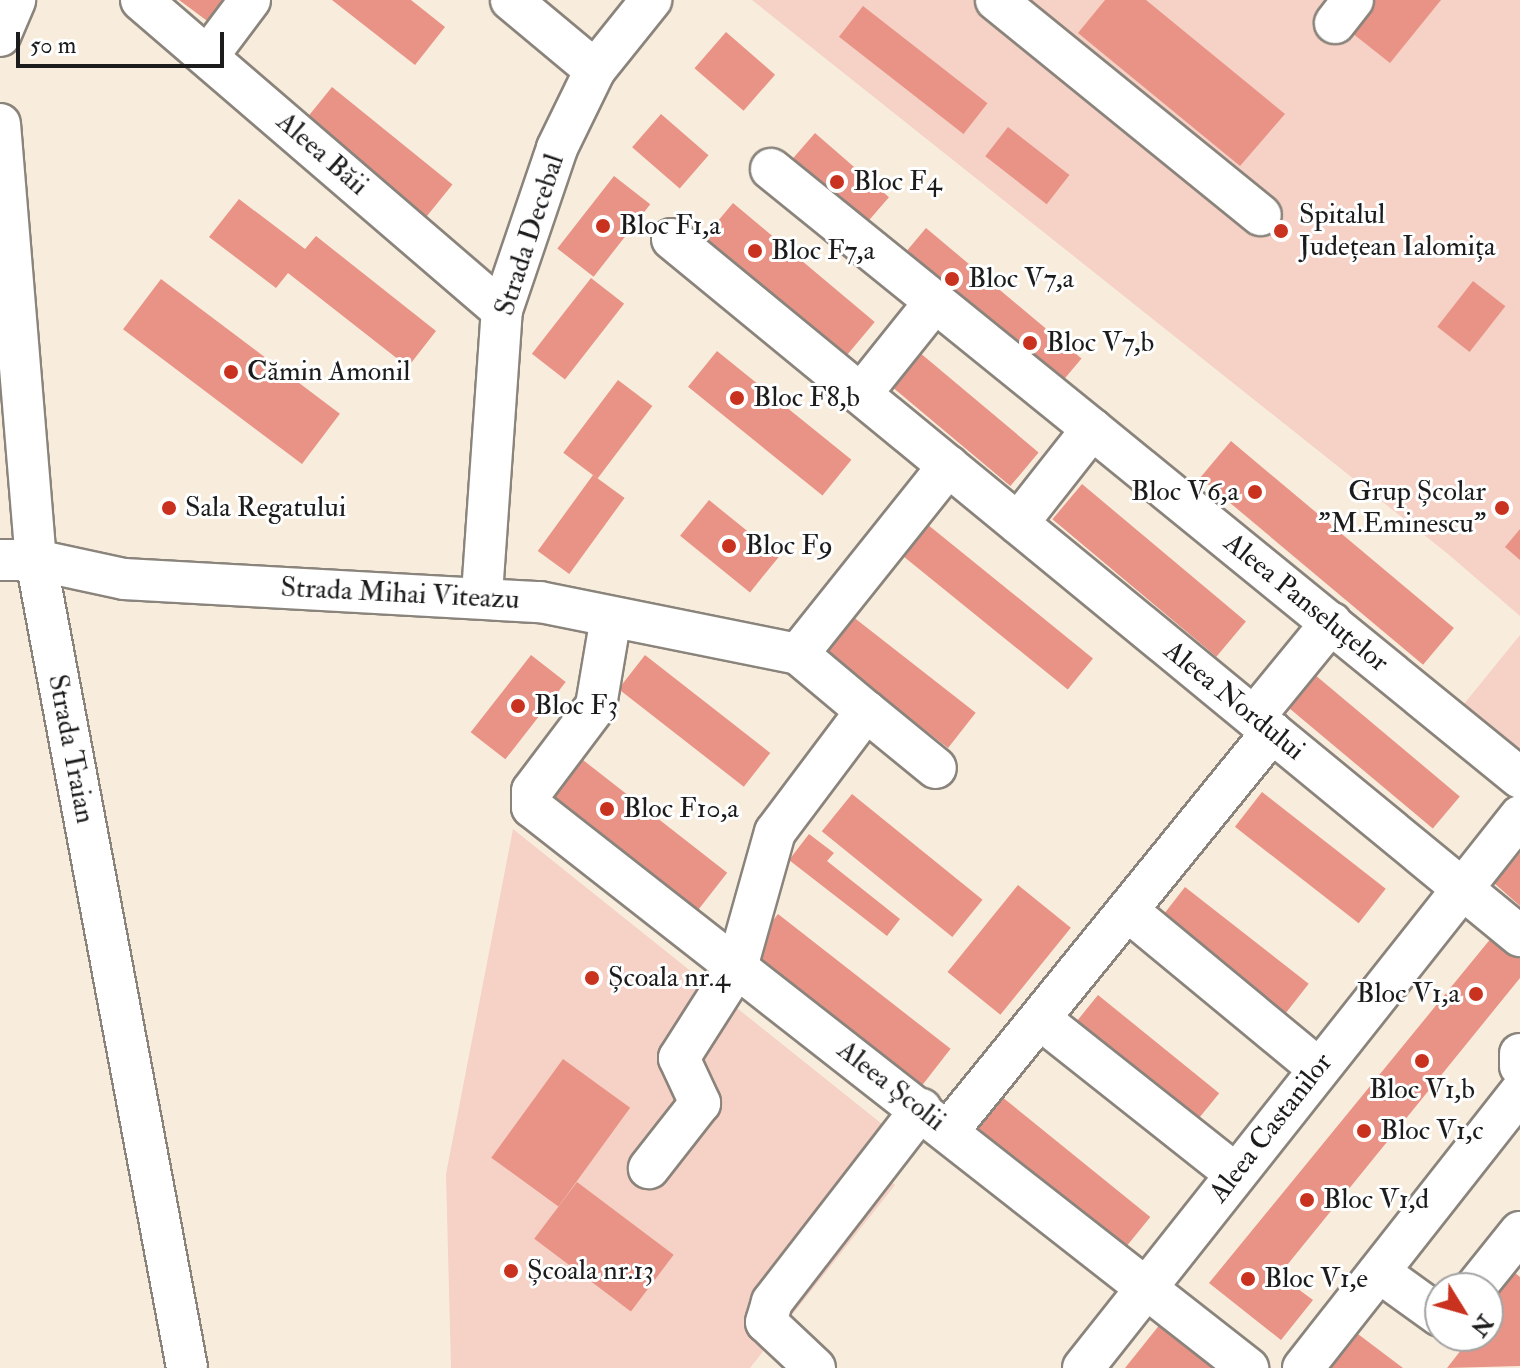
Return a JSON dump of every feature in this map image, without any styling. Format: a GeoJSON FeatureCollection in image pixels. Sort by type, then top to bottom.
{"type":"FeatureCollection","features":[{"type":"Feature","properties":{"kind":"street"},"geometry":{"type":"LineString","coordinates":[[0,36],[15,0]]}},
{"type":"Feature","properties":{"kind":"street","name":"Aleea Băii"},"geometry":{"type":"LineString","coordinates":[[141,0],[502,310]]}},
{"type":"Feature","properties":{"kind":"street"},"geometry":{"type":"LineString","coordinates":[[208,56],[250,0]]}},
{"type":"Feature","properties":{"kind":"street"},"geometry":{"type":"LineString","coordinates":[[511,0],[595,70]]}},
{"type":"Feature","properties":{"kind":"street","name":"Strada Decebal"},"geometry":{"type":"LineString","coordinates":[[482,594],[502,310],[557,148],[595,70],[651,0]]}},
{"type":"Feature","properties":{"kind":"street"},"geometry":{"type":"LineString","coordinates":[[996,0],[1261,215]]}},
{"type":"Feature","properties":{"kind":"street","name":"Strada Traian"},"geometry":{"type":"LineString","coordinates":[[0,124],[18,560],[187,1368]]}},
{"type":"Feature","properties":{"kind":"street","name":"Aleea Panseluțelor"},"geometry":{"type":"LineString","coordinates":[[771,169],[1520,778]]}},
{"type":"Feature","properties":{"kind":"street","name":"Aleea Nordului"},"geometry":{"type":"LineString","coordinates":[[672,239],[1520,936]]}},
{"type":"Feature","properties":{"kind":"street"},"geometry":{"type":"LineString","coordinates":[[861,394],[934,303]]}},
{"type":"Feature","properties":{"kind":"street"},"geometry":{"type":"LineString","coordinates":[[1018,523],[1092,429]]}},
{"type":"Feature","properties":{"kind":"street"},"geometry":{"type":"LineString","coordinates":[[936,768],[798,654],[948,466]]}},
{"type":"Feature","properties":{"kind":"street","name":"Strada Mihai Viteazu"},"geometry":{"type":"LineString","coordinates":[[18,560],[124,579],[482,594],[798,654]]}},
{"type":"Feature","properties":{"kind":"street","name":"Aleea Școlii"},"geometry":{"type":"LineString","coordinates":[[611,617],[596,706],[532,791],[532,807],[1248,1368]]}},
{"type":"Feature","properties":{"kind":"street"},"geometry":{"type":"LineString","coordinates":[[815,1368],[766,1322],[772,1302],[934,1120],[1040,1019],[1128,911],[1263,725],[1331,623]]}},
{"type":"Feature","properties":{"kind":"street"},"geometry":{"type":"LineString","coordinates":[[649,1168],[700,1103],[679,1058],[737,967],[775,832],[866,711]]}},
{"type":"Feature","properties":{"kind":"street"},"geometry":{"type":"LineString","coordinates":[[1462,888],[1520,816]]}},
{"type":"Feature","properties":{"kind":"street","name":"Aleea Castanilor"},"geometry":{"type":"LineString","coordinates":[[1083,1368],[1149,1289],[1234,1173],[1462,888]]}},
{"type":"Feature","properties":{"kind":"street"},"geometry":{"type":"LineString","coordinates":[[1128,911],[1318,1068]]}},
{"type":"Feature","properties":{"kind":"street"},"geometry":{"type":"LineString","coordinates":[[1040,1019],[1234,1173]]}},
{"type":"Feature","properties":{"kind":"street"},"geometry":{"type":"LineString","coordinates":[[1520,1054],[1520,1066]]}},
{"type":"Feature","properties":{"kind":"street"},"geometry":{"type":"LineString","coordinates":[[1303,1368],[1520,1092]]}},
{"type":"Feature","properties":{"kind":"street"},"geometry":{"type":"LineString","coordinates":[[1488,1272],[1520,1232]]}},
{"type":"Feature","properties":{"kind":"street"},"geometry":{"type":"LineString","coordinates":[[1379,1272],[1424,1304]]}},
{"type":"Feature","properties":{"kind":"shaded area","name":"Spitalul Județean Ialomița"},"geometry":{"type":"Polygon","coordinates":[[[752,0],[1520,0],[1520,616],[1448,554],[752,0]]]}},
{"type":"Feature","properties":{"kind":"shaded area"},"geometry":{"type":"Polygon","coordinates":[[[1520,635],[1520,749],[1464,704],[1520,635]]]}},
{"type":"Feature","properties":{"kind":"shaded area","name":"Școala nr.4"},"geometry":{"type":"Polygon","coordinates":[[[513,829],[887,1128],[863,1160],[895,1185],[750,1368],[451,1368],[446,1174],[513,829]]]}},
{"type":"Feature","properties":{"kind":"building"},"geometry":{"type":"Polygon","coordinates":[[[179,0],[228,0],[210,23],[179,0]]]}},
{"type":"Feature","properties":{"kind":"building"},"geometry":{"type":"Polygon","coordinates":[[[332,0],[411,0],[445,27],[415,65],[332,0]]]}},
{"type":"Feature","properties":{"kind":"building"},"geometry":{"type":"Polygon","coordinates":[[[1105,0],[1146,0],[1285,114],[1240,166],[1078,33],[1105,0]]]}},
{"type":"Feature","properties":{"kind":"building"},"geometry":{"type":"Polygon","coordinates":[[[1371,0],[1441,0],[1390,63],[1347,29],[1371,0]]]}},
{"type":"Feature","properties":{"kind":"building"},"geometry":{"type":"Polygon","coordinates":[[[863,6],[988,103],[963,134],[839,37],[863,6]]]}},
{"type":"Feature","properties":{"kind":"building"},"geometry":{"type":"Polygon","coordinates":[[[726,32],[775,75],[744,111],[695,68],[726,32]]]}},
{"type":"Feature","properties":{"kind":"building"},"geometry":{"type":"Polygon","coordinates":[[[332,87],[452,185],[424,220],[304,122],[332,87]]]}},
{"type":"Feature","properties":{"kind":"building"},"geometry":{"type":"Polygon","coordinates":[[[661,114],[709,155],[680,189],[632,147],[661,114]]]}},
{"type":"Feature","properties":{"kind":"building"},"geometry":{"type":"Polygon","coordinates":[[[1008,127],[1069,175],[1047,204],[985,156],[1008,127]]]}},
{"type":"Feature","properties":{"kind":"building","name":"Bloc F4"},"geometry":{"type":"Polygon","coordinates":[[[815,133],[889,197],[860,231],[786,166],[815,133]]]}},
{"type":"Feature","properties":{"kind":"building","name":"Bloc F1,a"},"geometry":{"type":"Polygon","coordinates":[[[614,176],[650,204],[594,277],[557,248],[614,176]]]}},
{"type":"Feature","properties":{"kind":"building"},"geometry":{"type":"Polygon","coordinates":[[[239,199],[305,249],[316,236],[436,331],[408,367],[288,273],[276,288],[209,237],[239,199]]]}},
{"type":"Feature","properties":{"kind":"building"},"geometry":{"type":"Polygon","coordinates":[[[733,203],[875,322],[845,358],[703,239],[733,203]]]}},
{"type":"Feature","properties":{"kind":"building"},"geometry":{"type":"Polygon","coordinates":[[[926,228],[1082,358],[1053,393],[897,262],[926,228]]]}},
{"type":"Feature","properties":{"kind":"building"},"geometry":{"type":"Polygon","coordinates":[[[591,278],[624,304],[565,380],[532,354],[591,278]]]}},
{"type":"Feature","properties":{"kind":"building","name":"Cămin Amonil"},"geometry":{"type":"Polygon","coordinates":[[[161,279],[340,414],[302,464],[123,329],[161,279]]]}},
{"type":"Feature","properties":{"kind":"building"},"geometry":{"type":"Polygon","coordinates":[[[1473,281],[1505,306],[1470,352],[1437,327],[1473,281]]]}},
{"type":"Feature","properties":{"kind":"building"},"geometry":{"type":"Polygon","coordinates":[[[913,347],[1039,452],[1010,486],[885,381],[913,347]]]}},
{"type":"Feature","properties":{"kind":"building"},"geometry":{"type":"Polygon","coordinates":[[[717,351],[851,460],[822,496],[688,387],[717,351]]]}},
{"type":"Feature","properties":{"kind":"building"},"geometry":{"type":"Polygon","coordinates":[[[618,380],[652,406],[598,479],[563,453],[618,380]]]}},
{"type":"Feature","properties":{"kind":"building"},"geometry":{"type":"Polygon","coordinates":[[[1231,441],[1454,628],[1423,665],[1200,478],[1231,441]]]}},
{"type":"Feature","properties":{"kind":"building"},"geometry":{"type":"Polygon","coordinates":[[[593,475],[625,498],[569,574],[538,551],[593,475]]]}},
{"type":"Feature","properties":{"kind":"building"},"geometry":{"type":"Polygon","coordinates":[[[1082,484],[1246,622],[1216,657],[1052,519],[1082,484]]]}},
{"type":"Feature","properties":{"kind":"building","name":"Bloc F9"},"geometry":{"type":"Polygon","coordinates":[[[709,500],[779,557],[750,592],[680,536],[709,500]]]}},
{"type":"Feature","properties":{"kind":"building"},"geometry":{"type":"Polygon","coordinates":[[[922,520],[1093,658],[1068,690],[897,551],[922,520]]]}},
{"type":"Feature","properties":{"kind":"building"},"geometry":{"type":"Polygon","coordinates":[[[1520,529],[1520,560],[1505,547],[1520,529]]]}},
{"type":"Feature","properties":{"kind":"building"},"geometry":{"type":"Polygon","coordinates":[[[852,616],[976,713],[948,748],[824,651],[852,616]]]}},
{"type":"Feature","properties":{"kind":"building","name":"Bloc F3"},"geometry":{"type":"Polygon","coordinates":[[[531,655],[566,682],[505,759],[471,732],[531,655]]]}},
{"type":"Feature","properties":{"kind":"building"},"geometry":{"type":"Polygon","coordinates":[[[645,655],[770,753],[744,787],[619,689],[645,655]]]}},
{"type":"Feature","properties":{"kind":"building"},"geometry":{"type":"Polygon","coordinates":[[[1302,664],[1460,796],[1433,829],[1275,696],[1302,664]]]}},
{"type":"Feature","properties":{"kind":"building"},"geometry":{"type":"Polygon","coordinates":[[[583,760],[727,873],[698,910],[554,797],[583,760]]]}},
{"type":"Feature","properties":{"kind":"building"},"geometry":{"type":"Polygon","coordinates":[[[1262,792],[1386,889],[1359,923],[1235,827],[1262,792]]]}},
{"type":"Feature","properties":{"kind":"building"},"geometry":{"type":"Polygon","coordinates":[[[852,794],[983,900],[952,937],[822,831],[852,794]]]}},
{"type":"Feature","properties":{"kind":"building"},"geometry":{"type":"Polygon","coordinates":[[[809,834],[834,853],[827,861],[900,919],[887,936],[789,860],[809,834]]]}},
{"type":"Feature","properties":{"kind":"building"},"geometry":{"type":"Polygon","coordinates":[[[1520,853],[1520,906],[1494,883],[1520,853]]]}},
{"type":"Feature","properties":{"kind":"building"},"geometry":{"type":"Polygon","coordinates":[[[1018,885],[1071,928],[1000,1015],[948,972],[1018,885]]]}},
{"type":"Feature","properties":{"kind":"building"},"geometry":{"type":"Polygon","coordinates":[[[1185,887],[1309,984],[1282,1018],[1158,922],[1185,887]]]}},
{"type":"Feature","properties":{"kind":"building"},"geometry":{"type":"Polygon","coordinates":[[[778,914],[951,1049],[921,1087],[748,952],[778,914]]]}},
{"type":"Feature","properties":{"kind":"building"},"geometry":{"type":"Polygon","coordinates":[[[1492,937],[1520,959],[1520,978],[1279,1275],[1313,1300],[1281,1340],[1209,1283],[1492,937]]]}},
{"type":"Feature","properties":{"kind":"building"},"geometry":{"type":"Polygon","coordinates":[[[1098,995],[1219,1093],[1192,1127],[1070,1029],[1098,995]]]}},
{"type":"Feature","properties":{"kind":"building"},"geometry":{"type":"Polygon","coordinates":[[[563,1059],[630,1108],[558,1206],[491,1158],[563,1059]]]}},
{"type":"Feature","properties":{"kind":"building"},"geometry":{"type":"Polygon","coordinates":[[[991,1088],[1150,1217],[1125,1248],[966,1119],[991,1088]]]}},
{"type":"Feature","properties":{"kind":"building"},"geometry":{"type":"Polygon","coordinates":[[[577,1182],[674,1255],[631,1312],[534,1239],[577,1182]]]}},
{"type":"Feature","properties":{"kind":"building"},"geometry":{"type":"Polygon","coordinates":[[[1505,1265],[1520,1277],[1520,1366],[1447,1368],[1460,1352],[1504,1352],[1504,1272],[1500,1272],[1505,1265]]]}},
{"type":"Feature","properties":{"kind":"building"},"geometry":{"type":"Polygon","coordinates":[[[1165,1318],[1226,1368],[1125,1368],[1165,1318]]]}},
{"type":"Feature","properties":{"kind":"building"},"geometry":{"type":"Polygon","coordinates":[[[1346,1325],[1403,1368],[1317,1368],[1346,1325]]]}},
{"type":"Feature","properties":{"kind":"place","name":"Bloc F4"},"geometry":{"type":"Point","coordinates":[837,182]}},
{"type":"Feature","properties":{"kind":"place","name":"Bloc F1,a"},"geometry":{"type":"Point","coordinates":[603,226]}},
{"type":"Feature","properties":{"kind":"place","name":"Spitalul Județean Ialomița"},"geometry":{"type":"Point","coordinates":[1281,231]}},
{"type":"Feature","properties":{"kind":"place","name":"Bloc F7,a"},"geometry":{"type":"Point","coordinates":[755,251]}},
{"type":"Feature","properties":{"kind":"place","name":"Bloc V7,a"},"geometry":{"type":"Point","coordinates":[952,279]}},
{"type":"Feature","properties":{"kind":"place","name":"Bloc V7,b"},"geometry":{"type":"Point","coordinates":[1030,343]}},
{"type":"Feature","properties":{"kind":"place","name":"Cămin Amonil"},"geometry":{"type":"Point","coordinates":[231,372]}},
{"type":"Feature","properties":{"kind":"place","name":"Bloc F8,b"},"geometry":{"type":"Point","coordinates":[737,398]}},
{"type":"Feature","properties":{"kind":"place","name":"Bloc V6,a"},"geometry":{"type":"Point","coordinates":[1255,492]}},
{"type":"Feature","properties":{"kind":"place","name":"Sala Regatului"},"geometry":{"type":"Point","coordinates":[169,508]}},
{"type":"Feature","properties":{"kind":"place","name":"Grup Școlar \"M.Eminescu\""},"geometry":{"type":"Point","coordinates":[1502,508]}},
{"type":"Feature","properties":{"kind":"place","name":"Bloc F9"},"geometry":{"type":"Point","coordinates":[729,546]}},
{"type":"Feature","properties":{"kind":"place","name":"Bloc F3"},"geometry":{"type":"Point","coordinates":[518,706]}},
{"type":"Feature","properties":{"kind":"place","name":"Bloc F10,a"},"geometry":{"type":"Point","coordinates":[607,809]}},
{"type":"Feature","properties":{"kind":"place","name":"Școala nr.4"},"geometry":{"type":"Point","coordinates":[592,978]}},
{"type":"Feature","properties":{"kind":"place","name":"Bloc V1,a"},"geometry":{"type":"Point","coordinates":[1476,994]}},
{"type":"Feature","properties":{"kind":"place","name":"Bloc V1,b"},"geometry":{"type":"Point","coordinates":[1422,1061]}},
{"type":"Feature","properties":{"kind":"place","name":"Bloc V1,c"},"geometry":{"type":"Point","coordinates":[1364,1131]}},
{"type":"Feature","properties":{"kind":"place","name":"Bloc V1,d"},"geometry":{"type":"Point","coordinates":[1307,1200]}},
{"type":"Feature","properties":{"kind":"place","name":"Școala nr.13"},"geometry":{"type":"Point","coordinates":[511,1271]}},
{"type":"Feature","properties":{"kind":"place","name":"Bloc V1,e"},"geometry":{"type":"Point","coordinates":[1248,1279]}}]}
